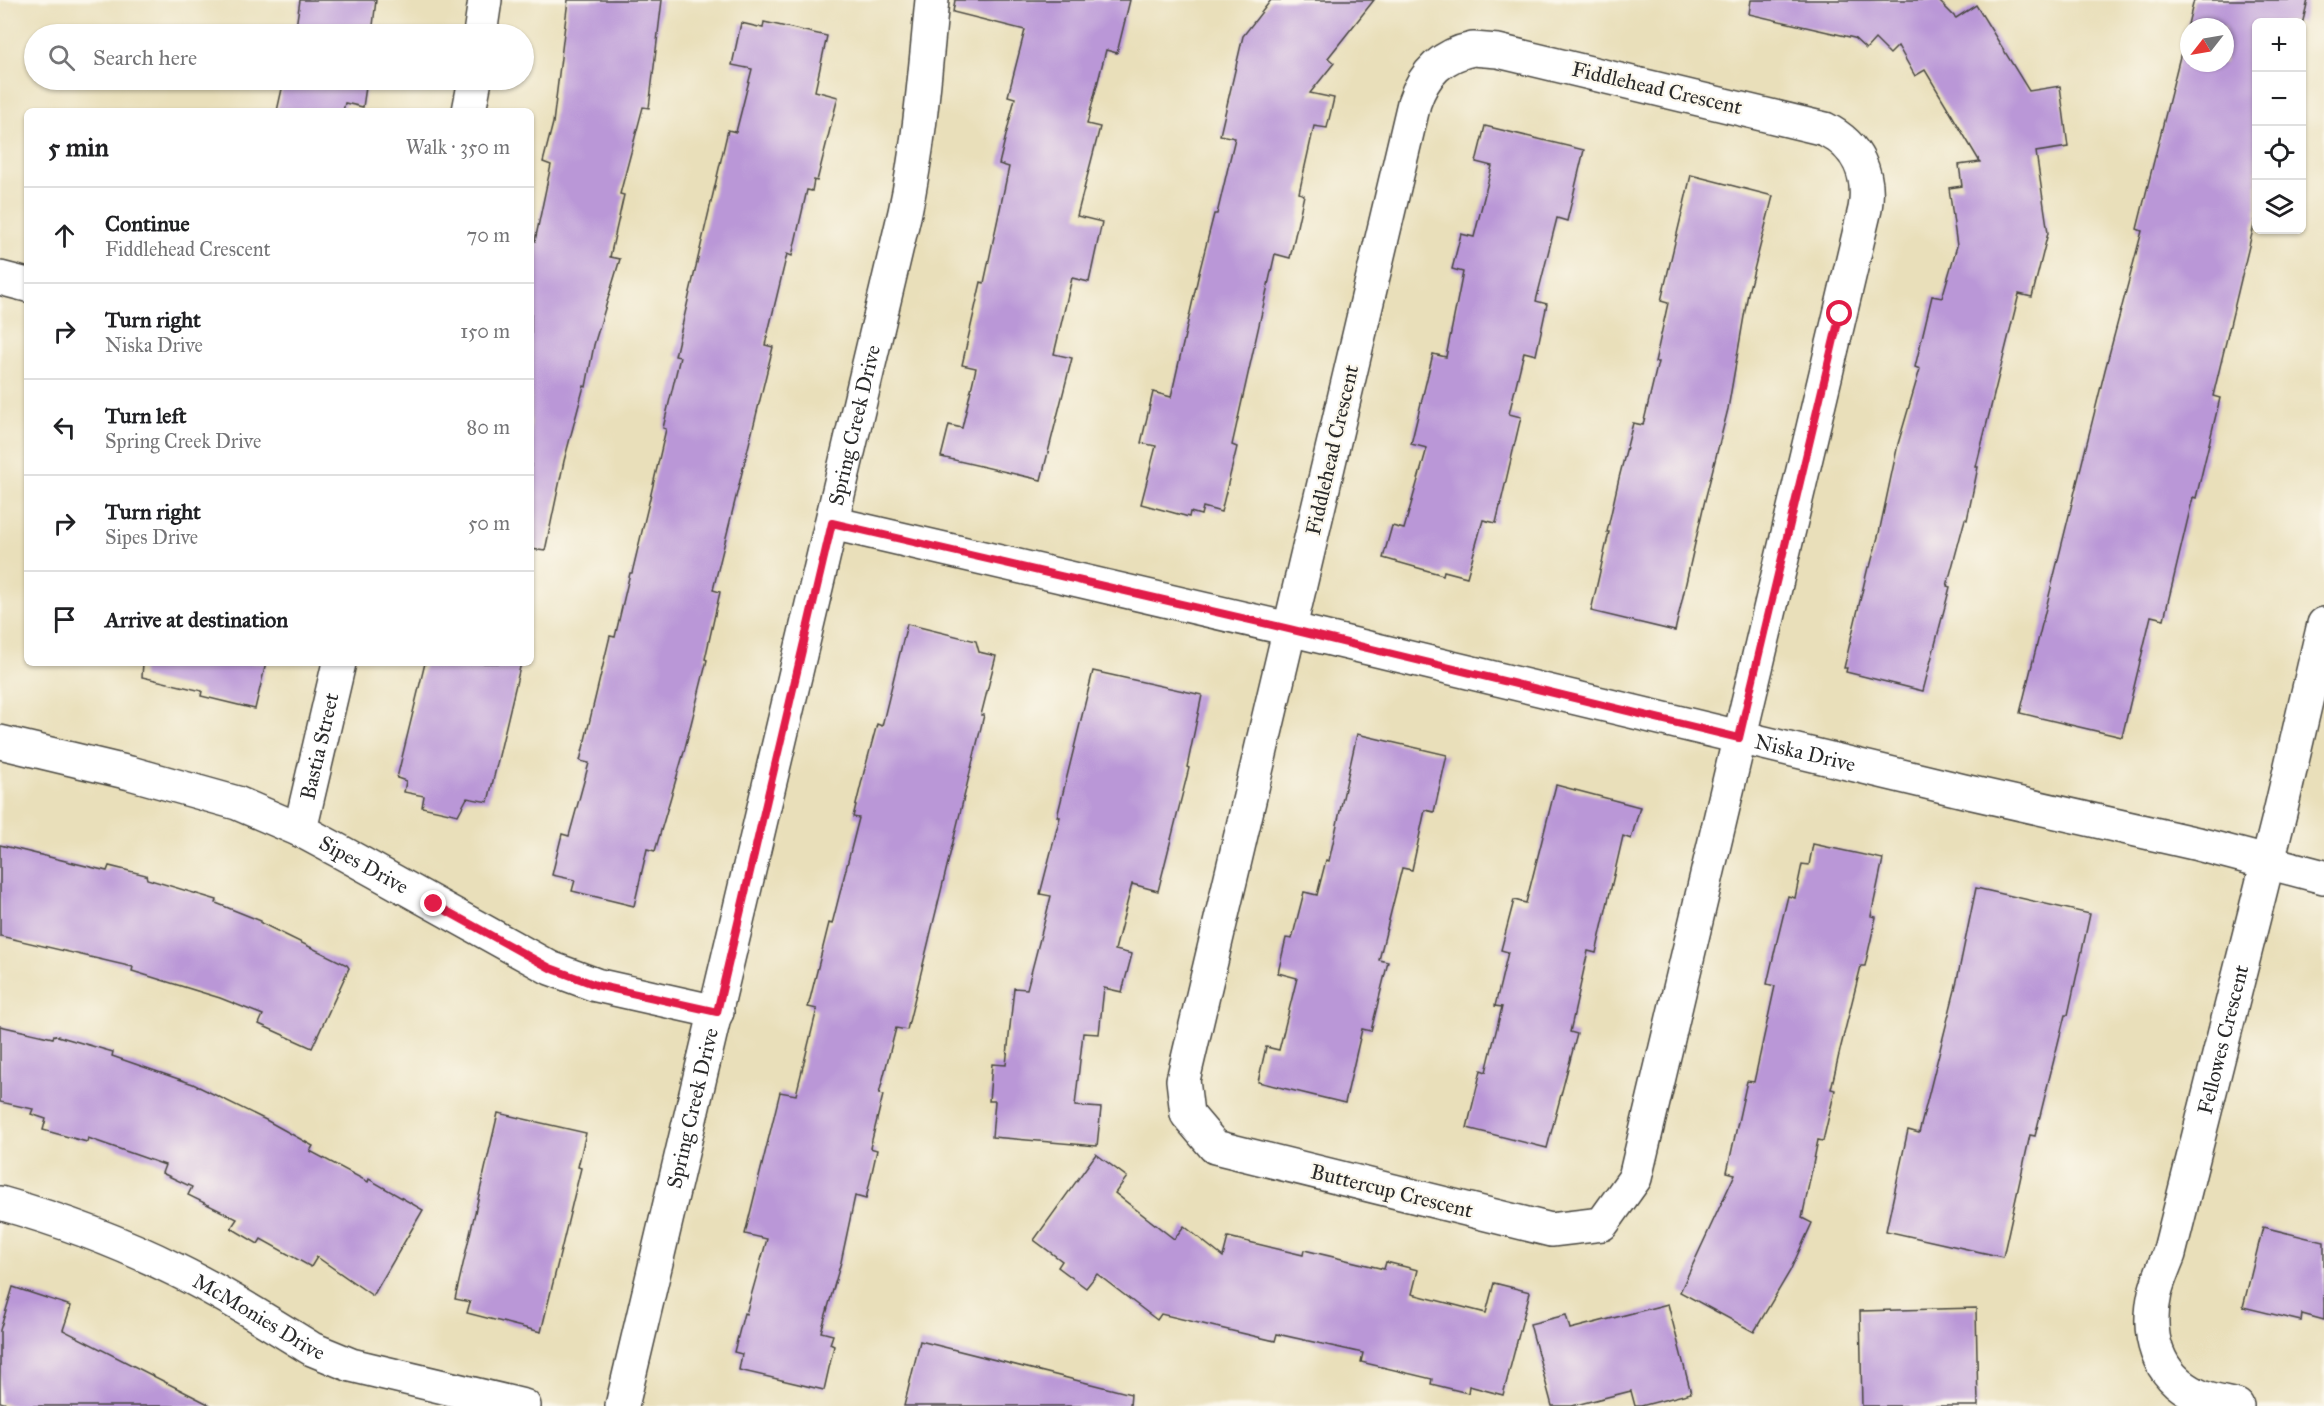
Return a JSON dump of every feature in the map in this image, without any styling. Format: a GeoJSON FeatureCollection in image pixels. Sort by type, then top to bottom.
{"type":"FeatureCollection","features":[{"type":"Feature","properties":{"kind":"street"},"geometry":{"type":"LineString","coordinates":[[481,24],[485,0]]}},
{"type":"Feature","properties":{"kind":"street","name":"Spring Creek Drive"},"geometry":{"type":"LineString","coordinates":[[622,1406],[717,1012],[915,165],[932,0]]}},
{"type":"Feature","properties":{"kind":"street","name":"Fiddlehead Crescent"},"geometry":{"type":"LineString","coordinates":[[1289,629],[1411,114],[1418,90],[1429,73],[1454,54],[1473,49],[1489,49],[1763,113],[1825,129],[1844,140],[1857,156],[1864,172],[1867,199],[1739,738]]}},
{"type":"Feature","properties":{"kind":"street"},"geometry":{"type":"LineString","coordinates":[[470,108],[473,90]]}},
{"type":"Feature","properties":{"kind":"street"},"geometry":{"type":"LineString","coordinates":[[0,278],[24,284]]}},
{"type":"Feature","properties":{"kind":"street","name":"Niska Drive"},"geometry":{"type":"LineString","coordinates":[[832,523],[1289,629],[1964,792],[2198,844],[2324,877]]}},
{"type":"Feature","properties":{"kind":"street","name":"Fellowes Crescent"},"geometry":{"type":"LineString","coordinates":[[2237,1406],[2198,1396],[2172,1378],[2157,1355],[2151,1330],[2155,1292],[2169,1254],[2324,624]]}},
{"type":"Feature","properties":{"kind":"street","name":"Buttercup Crescent"},"geometry":{"type":"LineString","coordinates":[[1289,629],[1183,1080],[1187,1114],[1215,1147],[1551,1230],[1602,1224],[1635,1178],[1739,738]]}},
{"type":"Feature","properties":{"kind":"street","name":"Bastia Street"},"geometry":{"type":"LineString","coordinates":[[300,830],[338,666]]}},
{"type":"Feature","properties":{"kind":"street","name":"Sipes Drive"},"geometry":{"type":"LineString","coordinates":[[0,742],[130,773],[237,803],[300,830],[550,968],[596,985],[717,1012]]}},
{"type":"Feature","properties":{"kind":"street","name":"McMonies Drive"},"geometry":{"type":"LineString","coordinates":[[0,1203],[58,1220],[117,1243],[178,1271],[312,1349],[351,1365],[524,1406]]}},
{"type":"Feature","properties":{"kind":"building"},"geometry":{"type":"Polygon","coordinates":[[[300,0],[376,0],[373,24],[296,24],[300,0]]]}},
{"type":"Feature","properties":{"kind":"building"},"geometry":{"type":"Polygon","coordinates":[[[568,0],[662,0],[649,108],[643,107],[620,194],[624,195],[610,257],[620,259],[594,345],[586,387],[584,386],[564,461],[545,551],[534,549],[534,241],[551,165],[543,162],[553,123],[568,0]]]}},
{"type":"Feature","properties":{"kind":"building"},"geometry":{"type":"Polygon","coordinates":[[[955,0],[1130,0],[1117,53],[1106,50],[1087,124],[1100,127],[1077,216],[1102,222],[1089,282],[1072,278],[1054,354],[1072,358],[1041,480],[941,457],[949,425],[962,428],[976,368],[962,365],[981,282],[984,283],[1009,167],[999,164],[1015,98],[1008,96],[1025,30],[953,12],[955,0]]]}},
{"type":"Feature","properties":{"kind":"building"},"geometry":{"type":"Polygon","coordinates":[[[1271,0],[1374,0],[1328,58],[1334,63],[1310,93],[1334,98],[1327,128],[1314,126],[1299,193],[1304,195],[1290,258],[1275,254],[1232,445],[1237,447],[1221,512],[1203,507],[1201,515],[1190,512],[1189,517],[1141,504],[1156,446],[1141,443],[1153,392],[1171,397],[1199,273],[1214,214],[1217,214],[1235,138],[1220,135],[1243,36],[1271,0]]]}},
{"type":"Feature","properties":{"kind":"building"},"geometry":{"type":"Polygon","coordinates":[[[1751,0],[1938,0],[1956,18],[1976,5],[2029,91],[2060,86],[2068,147],[2036,152],[2048,233],[2032,297],[2019,294],[1976,467],[1978,467],[1967,520],[1965,519],[1947,586],[1950,587],[1923,691],[1846,672],[1847,668],[1844,668],[1868,567],[1870,567],[1879,533],[1898,444],[1920,369],[1915,367],[1932,296],[1942,298],[1957,246],[1949,188],[1962,186],[1959,165],[1980,162],[1925,70],[1915,76],[1898,46],[1890,54],[1875,39],[1866,49],[1854,38],[1749,14],[1751,0]]]}},
{"type":"Feature","properties":{"kind":"building"},"geometry":{"type":"Polygon","coordinates":[[[2194,0],[2308,0],[2304,18],[2252,18],[2252,234],[2213,396],[2220,398],[2196,498],[2193,497],[2164,619],[2151,616],[2122,737],[2020,713],[2142,231],[2137,229],[2180,56],[2180,72],[2234,72],[2234,18],[2190,18],[2194,0]]]}},
{"type":"Feature","properties":{"kind":"building"},"geometry":{"type":"Polygon","coordinates":[[[764,22],[827,36],[815,91],[838,97],[817,181],[814,180],[812,191],[807,190],[792,256],[787,254],[765,345],[773,347],[713,590],[720,592],[705,659],[707,660],[684,752],[655,851],[647,849],[634,906],[572,891],[575,880],[552,875],[562,834],[569,836],[589,763],[580,761],[610,636],[615,637],[650,498],[666,429],[663,428],[680,357],[675,356],[728,130],[736,132],[752,69],[732,65],[741,23],[763,28],[764,22]]]}},
{"type":"Feature","properties":{"kind":"building"},"geometry":{"type":"Polygon","coordinates":[[[282,90],[366,90],[363,107],[345,103],[344,108],[278,108],[282,90]]]}},
{"type":"Feature","properties":{"kind":"building"},"geometry":{"type":"Polygon","coordinates":[[[1485,126],[1584,150],[1567,221],[1557,218],[1536,301],[1547,304],[1536,355],[1524,352],[1509,414],[1521,417],[1496,523],[1483,520],[1467,577],[1444,571],[1443,575],[1383,558],[1392,526],[1404,529],[1427,448],[1411,444],[1433,354],[1446,357],[1463,272],[1452,269],[1461,234],[1474,237],[1492,166],[1476,162],[1485,126]]]}},
{"type":"Feature","properties":{"kind":"building"},"geometry":{"type":"Polygon","coordinates":[[[1691,175],[1773,196],[1748,293],[1728,409],[1675,631],[1591,611],[1633,423],[1643,425],[1658,362],[1655,362],[1668,303],[1661,301],[1691,175]]]}},
{"type":"Feature","properties":{"kind":"building"},"geometry":{"type":"Polygon","coordinates":[[[907,624],[976,641],[979,652],[996,656],[981,715],[984,715],[907,1030],[896,1028],[879,1094],[883,1095],[870,1148],[877,1150],[866,1199],[855,1196],[841,1262],[821,1332],[833,1335],[830,1344],[834,1346],[824,1390],[739,1370],[742,1354],[734,1352],[767,1239],[745,1234],[780,1092],[796,1095],[817,1009],[808,1007],[859,818],[853,817],[864,772],[877,724],[882,726],[907,624]]]}},
{"type":"Feature","properties":{"kind":"building"},"geometry":{"type":"Polygon","coordinates":[[[143,666],[265,666],[255,709],[201,696],[202,691],[142,677],[143,666]]]}},
{"type":"Feature","properties":{"kind":"building"},"geometry":{"type":"Polygon","coordinates":[[[424,666],[520,666],[488,802],[467,798],[458,815],[422,807],[424,796],[404,792],[406,781],[397,778],[424,666]]]}},
{"type":"Feature","properties":{"kind":"building"},"geometry":{"type":"Polygon","coordinates":[[[1093,671],[1202,695],[1187,767],[1189,768],[1158,891],[1132,884],[1115,950],[1132,954],[1122,992],[1104,988],[1099,1034],[1083,1033],[1075,1106],[1101,1108],[1097,1146],[992,1137],[995,1101],[989,1101],[992,1064],[1006,1065],[1014,988],[1027,989],[1051,896],[1040,894],[1093,671]]]}},
{"type":"Feature","properties":{"kind":"building"},"geometry":{"type":"Polygon","coordinates":[[[1357,734],[1447,755],[1434,812],[1425,810],[1412,870],[1402,868],[1379,960],[1388,962],[1371,1031],[1362,1029],[1345,1103],[1258,1082],[1266,1047],[1279,1050],[1297,978],[1278,973],[1286,938],[1292,939],[1304,892],[1317,895],[1326,860],[1329,861],[1357,734]]]}},
{"type":"Feature","properties":{"kind":"building"},"geometry":{"type":"Polygon","coordinates":[[[1556,785],[1640,807],[1631,839],[1623,836],[1596,953],[1588,951],[1570,1032],[1577,1034],[1547,1148],[1467,1128],[1481,1070],[1486,1072],[1502,1007],[1495,1006],[1508,952],[1501,950],[1514,900],[1526,903],[1556,785]]]}},
{"type":"Feature","properties":{"kind":"building"},"geometry":{"type":"Polygon","coordinates":[[[1813,844],[1883,859],[1871,916],[1876,917],[1865,966],[1861,966],[1840,1050],[1831,1089],[1835,1090],[1823,1141],[1818,1140],[1802,1218],[1812,1223],[1790,1271],[1754,1332],[1680,1292],[1735,1174],[1727,1172],[1747,1081],[1754,1082],[1775,986],[1767,984],[1776,945],[1788,896],[1795,898],[1802,864],[1809,865],[1813,844]]]}},
{"type":"Feature","properties":{"kind":"building"},"geometry":{"type":"Polygon","coordinates":[[[0,845],[107,871],[109,866],[146,875],[147,879],[217,900],[216,903],[261,921],[347,965],[349,968],[312,1048],[259,1024],[263,1015],[220,998],[132,971],[133,967],[0,936],[0,845]]]}},
{"type":"Feature","properties":{"kind":"building"},"geometry":{"type":"Polygon","coordinates":[[[1976,888],[2090,914],[2068,1015],[2065,1015],[2035,1136],[2030,1135],[2003,1257],[1886,1231],[1908,1130],[1919,1133],[1955,990],[1976,888]]]}},
{"type":"Feature","properties":{"kind":"building"},"geometry":{"type":"Polygon","coordinates":[[[0,1026],[53,1038],[54,1035],[113,1052],[112,1056],[193,1084],[266,1120],[313,1146],[310,1151],[368,1182],[369,1179],[423,1210],[373,1296],[317,1257],[311,1267],[261,1239],[258,1244],[231,1228],[237,1219],[188,1195],[192,1187],[162,1173],[165,1165],[88,1138],[87,1142],[43,1130],[46,1119],[31,1114],[33,1109],[0,1102],[0,1026]]]}},
{"type":"Feature","properties":{"kind":"building"},"geometry":{"type":"Polygon","coordinates":[[[498,1113],[586,1133],[578,1167],[581,1168],[541,1332],[467,1313],[470,1302],[455,1299],[498,1113]]]}},
{"type":"Feature","properties":{"kind":"building"},"geometry":{"type":"Polygon","coordinates":[[[1096,1154],[1127,1177],[1115,1193],[1174,1239],[1184,1226],[1223,1257],[1228,1237],[1303,1255],[1304,1250],[1384,1269],[1386,1262],[1418,1270],[1412,1294],[1486,1313],[1494,1283],[1530,1292],[1503,1395],[1469,1386],[1468,1393],[1431,1384],[1432,1379],[1361,1362],[1363,1353],[1277,1334],[1275,1341],[1161,1314],[1157,1320],[1097,1274],[1086,1288],[1058,1267],[1062,1261],[1034,1240],[1096,1154]]]}},
{"type":"Feature","properties":{"kind":"building"},"geometry":{"type":"Polygon","coordinates":[[[2263,1227],[2324,1242],[2324,1320],[2302,1314],[2301,1321],[2243,1307],[2263,1227]]]}},
{"type":"Feature","properties":{"kind":"building"},"geometry":{"type":"Polygon","coordinates":[[[13,1287],[71,1306],[63,1330],[212,1406],[14,1406],[0,1402],[0,1330],[13,1287]]]}},
{"type":"Feature","properties":{"kind":"building"},"geometry":{"type":"Polygon","coordinates":[[[1668,1304],[1691,1393],[1641,1406],[1635,1406],[1631,1391],[1572,1406],[1552,1406],[1530,1324],[1566,1315],[1570,1329],[1668,1304]]]}},
{"type":"Feature","properties":{"kind":"building"},"geometry":{"type":"Polygon","coordinates":[[[1976,1308],[1978,1406],[1862,1406],[1860,1311],[1976,1308]]]}},
{"type":"Feature","properties":{"kind":"building"},"geometry":{"type":"Polygon","coordinates":[[[920,1341],[1131,1394],[1130,1406],[904,1406],[920,1341]]]}},
{"type":"Feature","properties":{"kind":"route"},"geometry":{"type":"LineString","coordinates":[[434,904],[550,968],[596,985],[717,1012],[832,523],[1289,629],[1739,738],[1840,314]]}}]}
